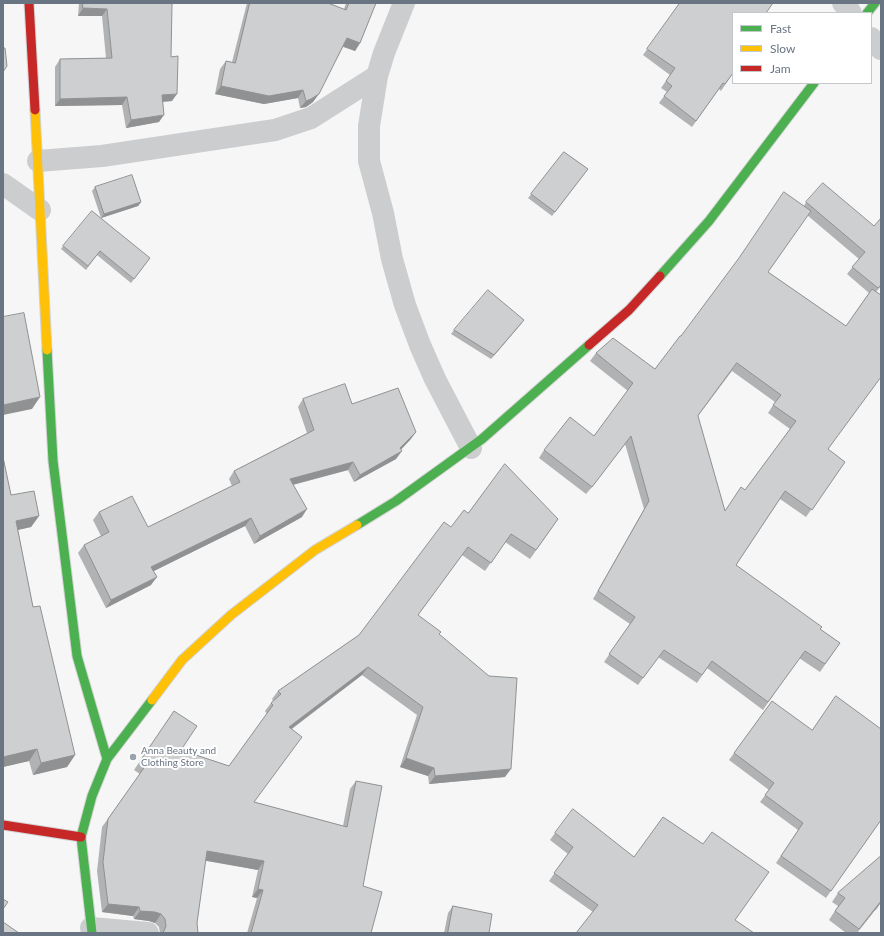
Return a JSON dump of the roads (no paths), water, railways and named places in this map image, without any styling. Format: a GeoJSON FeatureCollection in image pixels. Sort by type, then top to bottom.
{"type":"FeatureCollection","features":[{"type":"Feature","properties":{"kind":"main road"},"geometry":{"type":"LineString","coordinates":[[29,3],[54,469],[77,656],[107,759]]}},
{"type":"Feature","properties":{"kind":"main road"},"geometry":{"type":"LineString","coordinates":[[868,12],[875,3]]}},
{"type":"Feature","properties":{"kind":"main road"},"geometry":{"type":"LineString","coordinates":[[91,931],[81,837],[92,796],[107,759],[182,660],[231,615],[315,550],[396,501],[471,448],[629,310],[709,221],[813,84]]}},
{"type":"Feature","properties":{"kind":"main road"},"geometry":{"type":"LineString","coordinates":[[3,825],[81,837]]}},
{"type":"Feature","properties":{"kind":"street"},"geometry":{"type":"LineString","coordinates":[[404,3],[384,53],[377,76],[368,126],[369,161],[383,213],[392,259],[405,305],[435,379],[471,448]]}},
{"type":"Feature","properties":{"kind":"street"},"geometry":{"type":"LineString","coordinates":[[843,3],[850,12]]}},
{"type":"Feature","properties":{"kind":"street"},"geometry":{"type":"LineString","coordinates":[[872,39],[881,49]]}},
{"type":"Feature","properties":{"kind":"street"},"geometry":{"type":"LineString","coordinates":[[38,161],[102,156],[193,143],[227,136],[275,130],[311,118],[377,76]]}},
{"type":"Feature","properties":{"kind":"street"},"geometry":{"type":"LineString","coordinates":[[3,184],[40,210]]}},
{"type":"Feature","properties":{"kind":"street"},"geometry":{"type":"LineString","coordinates":[[91,931],[148,933]]}},
{"type":"Feature","properties":{"kind":"place","name":"Anna Beauty and Clothing Store"},"geometry":{"type":"Point","coordinates":[133,757]}}]}
